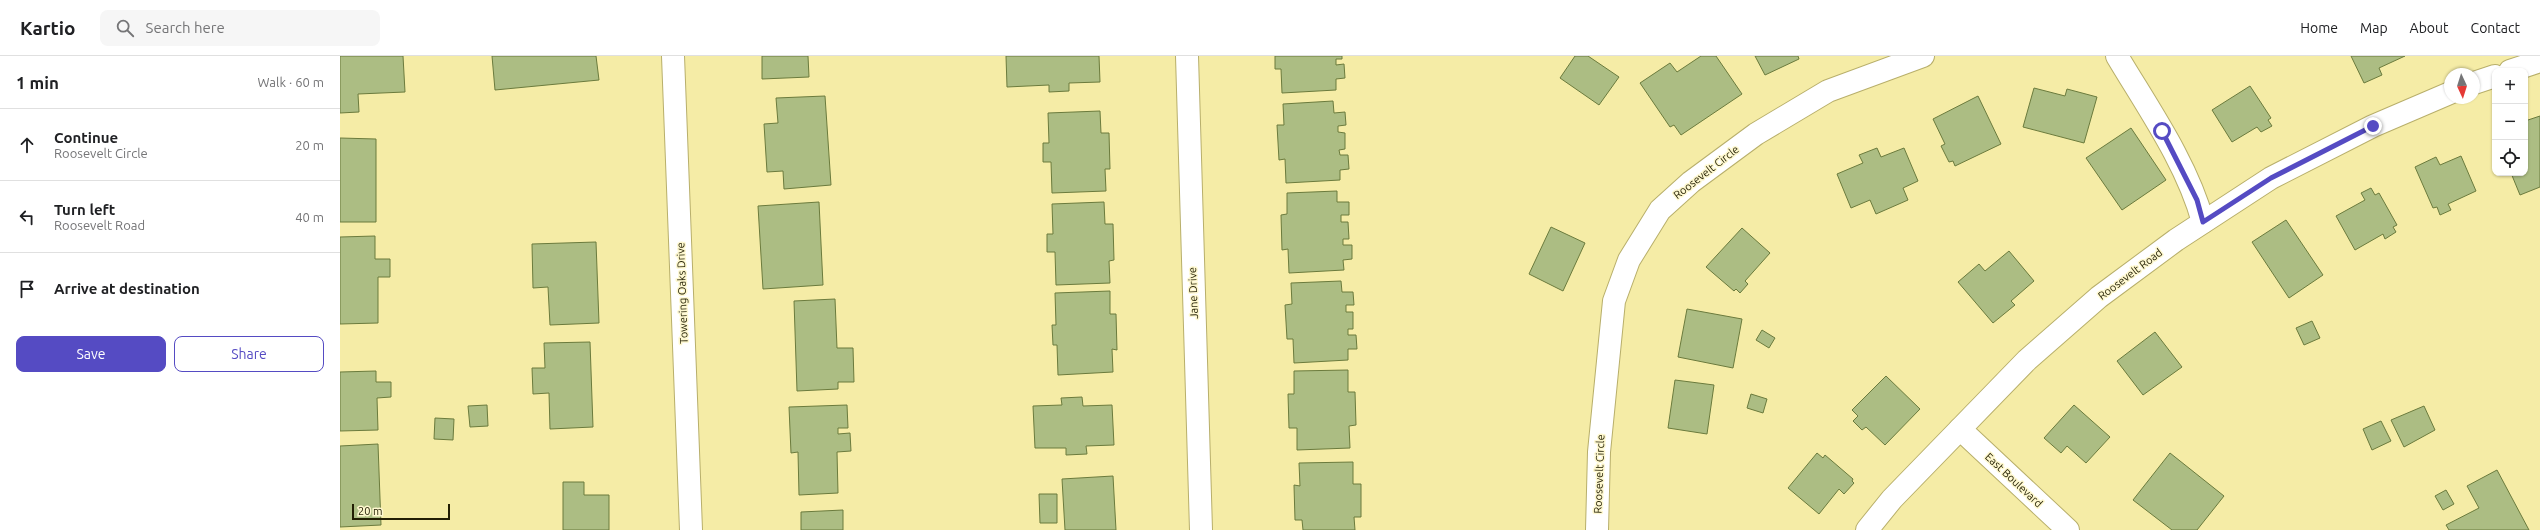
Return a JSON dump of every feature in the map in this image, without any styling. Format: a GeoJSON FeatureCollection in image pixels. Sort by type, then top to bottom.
{"type":"FeatureCollection","features":[{"type":"Feature","properties":{"kind":"street","name":"Towering Oaks Drive"},"geometry":{"type":"LineString","coordinates":[[673,56],[691,530]]}},
{"type":"Feature","properties":{"kind":"street","name":"Jane Drive"},"geometry":{"type":"LineString","coordinates":[[1187,56],[1201,530]]}},
{"type":"Feature","properties":{"kind":"street","name":"Roosevelt Circle"},"geometry":{"type":"LineString","coordinates":[[1597,530],[1599,452],[1614,301],[1629,260],[1660,210],[1690,182],[1756,134],[1828,91],[1923,56]]}},
{"type":"Feature","properties":{"kind":"street"},"geometry":{"type":"LineString","coordinates":[[2117,56],[2165,138],[2197,200],[2203,222]]}},
{"type":"Feature","properties":{"kind":"street"},"geometry":{"type":"LineString","coordinates":[[2519,68],[2540,61]]}},
{"type":"Feature","properties":{"kind":"street"},"geometry":{"type":"LineString","coordinates":[[2480,81],[2492,77]]}},
{"type":"Feature","properties":{"kind":"street","name":"Roosevelt Road"},"geometry":{"type":"LineString","coordinates":[[1866,530],[1892,499],[2027,360],[2099,297],[2203,222],[2271,178],[2373,126],[2444,96]]}},
{"type":"Feature","properties":{"kind":"street","name":"East Boulevard"},"geometry":{"type":"LineString","coordinates":[[1960,429],[2068,530]]}},
{"type":"Feature","properties":{"kind":"building"},"geometry":{"type":"Polygon","coordinates":[[[340,56],[403,56],[405,92],[358,94],[359,112],[340,113],[340,56]]]}},
{"type":"Feature","properties":{"kind":"building"},"geometry":{"type":"Polygon","coordinates":[[[492,56],[596,56],[599,80],[495,90],[492,56]]]}},
{"type":"Feature","properties":{"kind":"building"},"geometry":{"type":"Polygon","coordinates":[[[762,56],[808,56],[809,77],[762,79],[762,56]]]}},
{"type":"Feature","properties":{"kind":"building"},"geometry":{"type":"Polygon","coordinates":[[[1006,56],[1099,56],[1100,82],[1069,83],[1069,91],[1049,92],[1049,85],[1007,87],[1006,56]]]}},
{"type":"Feature","properties":{"kind":"building"},"geometry":{"type":"Polygon","coordinates":[[[1275,56],[1342,56],[1342,59],[1336,59],[1336,65],[1344,64],[1345,78],[1336,79],[1336,90],[1282,93],[1281,69],[1275,69],[1275,56]]]}},
{"type":"Feature","properties":{"kind":"building"},"geometry":{"type":"Polygon","coordinates":[[[1575,56],[1588,56],[1619,77],[1599,105],[1560,78],[1575,56]]]}},
{"type":"Feature","properties":{"kind":"building"},"geometry":{"type":"Polygon","coordinates":[[[1701,56],[1716,56],[1742,94],[1681,135],[1674,125],[1670,127],[1640,83],[1670,63],[1677,72],[1701,56]]]}},
{"type":"Feature","properties":{"kind":"building"},"geometry":{"type":"Polygon","coordinates":[[[1755,56],[1798,56],[1799,59],[1765,75],[1755,56]]]}},
{"type":"Feature","properties":{"kind":"building"},"geometry":{"type":"Polygon","coordinates":[[[2351,56],[2405,56],[2379,68],[2382,75],[2364,83],[2351,56]]]}},
{"type":"Feature","properties":{"kind":"building"},"geometry":{"type":"Polygon","coordinates":[[[2250,86],[2271,118],[2268,120],[2272,126],[2261,132],[2257,127],[2232,142],[2212,110],[2250,86]]]}},
{"type":"Feature","properties":{"kind":"building"},"geometry":{"type":"Polygon","coordinates":[[[2034,88],[2065,96],[2067,89],[2097,97],[2084,143],[2023,127],[2034,88]]]}},
{"type":"Feature","properties":{"kind":"building"},"geometry":{"type":"Polygon","coordinates":[[[825,96],[831,185],[784,189],[783,171],[767,172],[764,124],[778,123],[776,98],[825,96]]]}},
{"type":"Feature","properties":{"kind":"building"},"geometry":{"type":"Polygon","coordinates":[[[1978,96],[2001,144],[1955,166],[1953,161],[1949,162],[1941,146],[1945,144],[1933,119],[1978,96]]]}},
{"type":"Feature","properties":{"kind":"building"},"geometry":{"type":"Polygon","coordinates":[[[1333,101],[1334,113],[1345,112],[1346,125],[1338,126],[1338,132],[1345,133],[1345,149],[1339,150],[1340,155],[1348,155],[1349,169],[1340,170],[1340,180],[1286,183],[1285,159],[1279,160],[1277,125],[1284,125],[1283,104],[1333,101]]]}},
{"type":"Feature","properties":{"kind":"building"},"geometry":{"type":"Polygon","coordinates":[[[1100,111],[1101,133],[1109,133],[1110,169],[1105,169],[1106,191],[1052,193],[1051,162],[1043,162],[1043,143],[1049,143],[1048,113],[1100,111]]]}},
{"type":"Feature","properties":{"kind":"building"},"geometry":{"type":"Polygon","coordinates":[[[2540,116],[2540,187],[2520,195],[2512,176],[2528,176],[2528,120],[2540,116]]]}},
{"type":"Feature","properties":{"kind":"building"},"geometry":{"type":"Polygon","coordinates":[[[2131,128],[2166,180],[2122,210],[2086,158],[2131,128]]]}},
{"type":"Feature","properties":{"kind":"building"},"geometry":{"type":"Polygon","coordinates":[[[340,138],[376,139],[376,222],[340,222],[340,138]]]}},
{"type":"Feature","properties":{"kind":"building"},"geometry":{"type":"Polygon","coordinates":[[[1877,148],[1881,157],[1904,148],[1918,181],[1903,188],[1908,200],[1876,214],[1870,200],[1851,208],[1837,174],[1863,163],[1859,155],[1877,148]]]}},
{"type":"Feature","properties":{"kind":"building"},"geometry":{"type":"Polygon","coordinates":[[[2461,156],[2476,191],[2448,204],[2451,210],[2440,215],[2437,207],[2433,208],[2415,167],[2436,157],[2440,165],[2461,156]]]}},
{"type":"Feature","properties":{"kind":"building"},"geometry":{"type":"Polygon","coordinates":[[[2371,188],[2375,195],[2379,193],[2397,225],[2393,227],[2396,232],[2385,239],[2383,234],[2355,250],[2336,216],[2365,200],[2361,193],[2371,188]]]}},
{"type":"Feature","properties":{"kind":"building"},"geometry":{"type":"Polygon","coordinates":[[[1337,191],[1337,202],[1349,202],[1349,215],[1341,215],[1341,222],[1348,222],[1349,239],[1343,239],[1343,245],[1352,245],[1352,259],[1343,260],[1344,270],[1289,273],[1288,249],[1282,250],[1281,215],[1287,214],[1287,193],[1337,191]]]}},
{"type":"Feature","properties":{"kind":"building"},"geometry":{"type":"Polygon","coordinates":[[[819,202],[823,285],[763,289],[758,206],[819,202]]]}},
{"type":"Feature","properties":{"kind":"building"},"geometry":{"type":"Polygon","coordinates":[[[1104,202],[1105,224],[1113,224],[1114,260],[1109,261],[1110,283],[1056,285],[1055,252],[1047,252],[1047,234],[1053,234],[1052,204],[1104,202]]]}},
{"type":"Feature","properties":{"kind":"building"},"geometry":{"type":"Polygon","coordinates":[[[2286,220],[2323,275],[2289,298],[2252,242],[2286,220]]]}},
{"type":"Feature","properties":{"kind":"building"},"geometry":{"type":"Polygon","coordinates":[[[1551,227],[1585,243],[1563,291],[1529,274],[1551,227]]]}},
{"type":"Feature","properties":{"kind":"building"},"geometry":{"type":"Polygon","coordinates":[[[1742,228],[1770,253],[1745,281],[1748,284],[1740,293],[1736,289],[1734,291],[1706,267],[1742,228]]]}},
{"type":"Feature","properties":{"kind":"building"},"geometry":{"type":"Polygon","coordinates":[[[375,236],[375,259],[390,259],[390,277],[378,277],[378,323],[340,324],[340,237],[375,236]]]}},
{"type":"Feature","properties":{"kind":"building"},"geometry":{"type":"Polygon","coordinates":[[[596,242],[599,323],[550,325],[548,287],[533,288],[532,244],[596,242]]]}},
{"type":"Feature","properties":{"kind":"building"},"geometry":{"type":"Polygon","coordinates":[[[2009,251],[2034,281],[2011,301],[2015,305],[1993,323],[1958,282],[1979,264],[1985,271],[2009,251]]]}},
{"type":"Feature","properties":{"kind":"building"},"geometry":{"type":"Polygon","coordinates":[[[1341,281],[1342,292],[1353,292],[1354,305],[1346,305],[1346,312],[1353,312],[1353,329],[1348,329],[1348,335],[1356,335],[1357,349],[1348,349],[1348,360],[1294,363],[1293,339],[1287,339],[1285,305],[1292,304],[1291,283],[1341,281]]]}},
{"type":"Feature","properties":{"kind":"building"},"geometry":{"type":"Polygon","coordinates":[[[1110,291],[1110,314],[1116,314],[1117,350],[1112,349],[1113,372],[1058,375],[1057,345],[1053,345],[1052,325],[1056,325],[1055,293],[1110,291]]]}},
{"type":"Feature","properties":{"kind":"building"},"geometry":{"type":"Polygon","coordinates":[[[835,299],[837,348],[853,348],[854,382],[838,382],[838,389],[797,391],[794,301],[835,299]]]}},
{"type":"Feature","properties":{"kind":"building"},"geometry":{"type":"Polygon","coordinates":[[[1687,309],[1742,319],[1733,368],[1678,357],[1687,309]]]}},
{"type":"Feature","properties":{"kind":"building"},"geometry":{"type":"Polygon","coordinates":[[[2312,321],[2320,338],[2304,345],[2296,328],[2312,321]]]}},
{"type":"Feature","properties":{"kind":"building"},"geometry":{"type":"Polygon","coordinates":[[[1762,330],[1775,338],[1769,348],[1756,340],[1762,330]]]}},
{"type":"Feature","properties":{"kind":"building"},"geometry":{"type":"Polygon","coordinates":[[[2155,332],[2182,367],[2143,395],[2117,361],[2155,332]]]}},
{"type":"Feature","properties":{"kind":"building"},"geometry":{"type":"Polygon","coordinates":[[[590,342],[593,427],[550,429],[549,393],[533,394],[532,368],[545,368],[544,343],[590,342]]]}},
{"type":"Feature","properties":{"kind":"building"},"geometry":{"type":"Polygon","coordinates":[[[1348,370],[1348,392],[1355,392],[1356,425],[1349,426],[1350,448],[1297,450],[1297,428],[1289,428],[1288,394],[1294,394],[1294,371],[1348,370]]]}},
{"type":"Feature","properties":{"kind":"building"},"geometry":{"type":"Polygon","coordinates":[[[376,371],[376,382],[391,382],[391,397],[377,398],[378,430],[340,431],[340,372],[376,371]]]}},
{"type":"Feature","properties":{"kind":"building"},"geometry":{"type":"Polygon","coordinates":[[[1886,376],[1920,409],[1885,445],[1866,427],[1862,430],[1853,421],[1858,416],[1852,410],[1886,376]]]}},
{"type":"Feature","properties":{"kind":"building"},"geometry":{"type":"Polygon","coordinates":[[[1675,380],[1714,385],[1707,434],[1668,428],[1675,380]]]}},
{"type":"Feature","properties":{"kind":"building"},"geometry":{"type":"Polygon","coordinates":[[[1751,394],[1767,399],[1763,413],[1747,408],[1751,394]]]}},
{"type":"Feature","properties":{"kind":"building"},"geometry":{"type":"Polygon","coordinates":[[[1082,397],[1083,406],[1112,405],[1114,445],[1086,446],[1087,454],[1066,455],[1066,448],[1035,448],[1033,406],[1062,405],[1061,398],[1082,397]]]}},
{"type":"Feature","properties":{"kind":"building"},"geometry":{"type":"Polygon","coordinates":[[[487,405],[488,426],[470,427],[468,406],[487,405]]]}},
{"type":"Feature","properties":{"kind":"building"},"geometry":{"type":"Polygon","coordinates":[[[847,405],[848,428],[838,428],[838,434],[850,433],[851,451],[837,452],[838,493],[799,495],[798,452],[791,453],[789,407],[847,405]]]}},
{"type":"Feature","properties":{"kind":"building"},"geometry":{"type":"Polygon","coordinates":[[[2074,405],[2110,437],[2086,463],[2067,446],[2061,453],[2044,438],[2074,405]]]}},
{"type":"Feature","properties":{"kind":"building"},"geometry":{"type":"Polygon","coordinates":[[[2424,406],[2435,430],[2404,447],[2391,420],[2424,406]]]}},
{"type":"Feature","properties":{"kind":"building"},"geometry":{"type":"Polygon","coordinates":[[[435,418],[454,419],[453,440],[434,439],[435,418]]]}},
{"type":"Feature","properties":{"kind":"building"},"geometry":{"type":"Polygon","coordinates":[[[2381,421],[2391,441],[2372,450],[2363,429],[2381,421]]]}},
{"type":"Feature","properties":{"kind":"building"},"geometry":{"type":"Polygon","coordinates":[[[378,444],[381,525],[340,527],[340,446],[378,444]]]}},
{"type":"Feature","properties":{"kind":"building"},"geometry":{"type":"Polygon","coordinates":[[[1817,453],[1823,458],[1825,455],[1853,479],[1852,481],[1854,483],[1844,494],[1839,489],[1819,514],[1788,488],[1817,453]]]}},
{"type":"Feature","properties":{"kind":"building"},"geometry":{"type":"Polygon","coordinates":[[[2170,453],[2224,496],[2197,530],[2172,530],[2133,500],[2170,453]]]}},
{"type":"Feature","properties":{"kind":"building"},"geometry":{"type":"Polygon","coordinates":[[[1353,462],[1353,484],[1361,484],[1361,517],[1354,517],[1355,530],[1303,530],[1302,520],[1295,520],[1294,485],[1300,486],[1299,463],[1353,462]]]}},
{"type":"Feature","properties":{"kind":"building"},"geometry":{"type":"Polygon","coordinates":[[[2497,470],[2529,530],[2449,530],[2446,525],[2479,508],[2467,486],[2497,470]]]}},
{"type":"Feature","properties":{"kind":"building"},"geometry":{"type":"Polygon","coordinates":[[[1113,476],[1116,530],[1065,530],[1062,479],[1113,476]]]}},
{"type":"Feature","properties":{"kind":"building"},"geometry":{"type":"Polygon","coordinates":[[[563,482],[584,482],[584,495],[609,495],[609,530],[563,530],[563,482]]]}},
{"type":"Feature","properties":{"kind":"building"},"geometry":{"type":"Polygon","coordinates":[[[2446,490],[2454,504],[2443,510],[2435,496],[2446,490]]]}},
{"type":"Feature","properties":{"kind":"building"},"geometry":{"type":"Polygon","coordinates":[[[1039,494],[1057,494],[1057,523],[1040,523],[1039,494]]]}},
{"type":"Feature","properties":{"kind":"building"},"geometry":{"type":"Polygon","coordinates":[[[843,510],[843,530],[801,530],[801,512],[843,510]]]}},
{"type":"Feature","properties":{"kind":"route"},"geometry":{"type":"LineString","coordinates":[[2162,131],[2197,200],[2203,222],[2271,178],[2373,126]]}}]}
